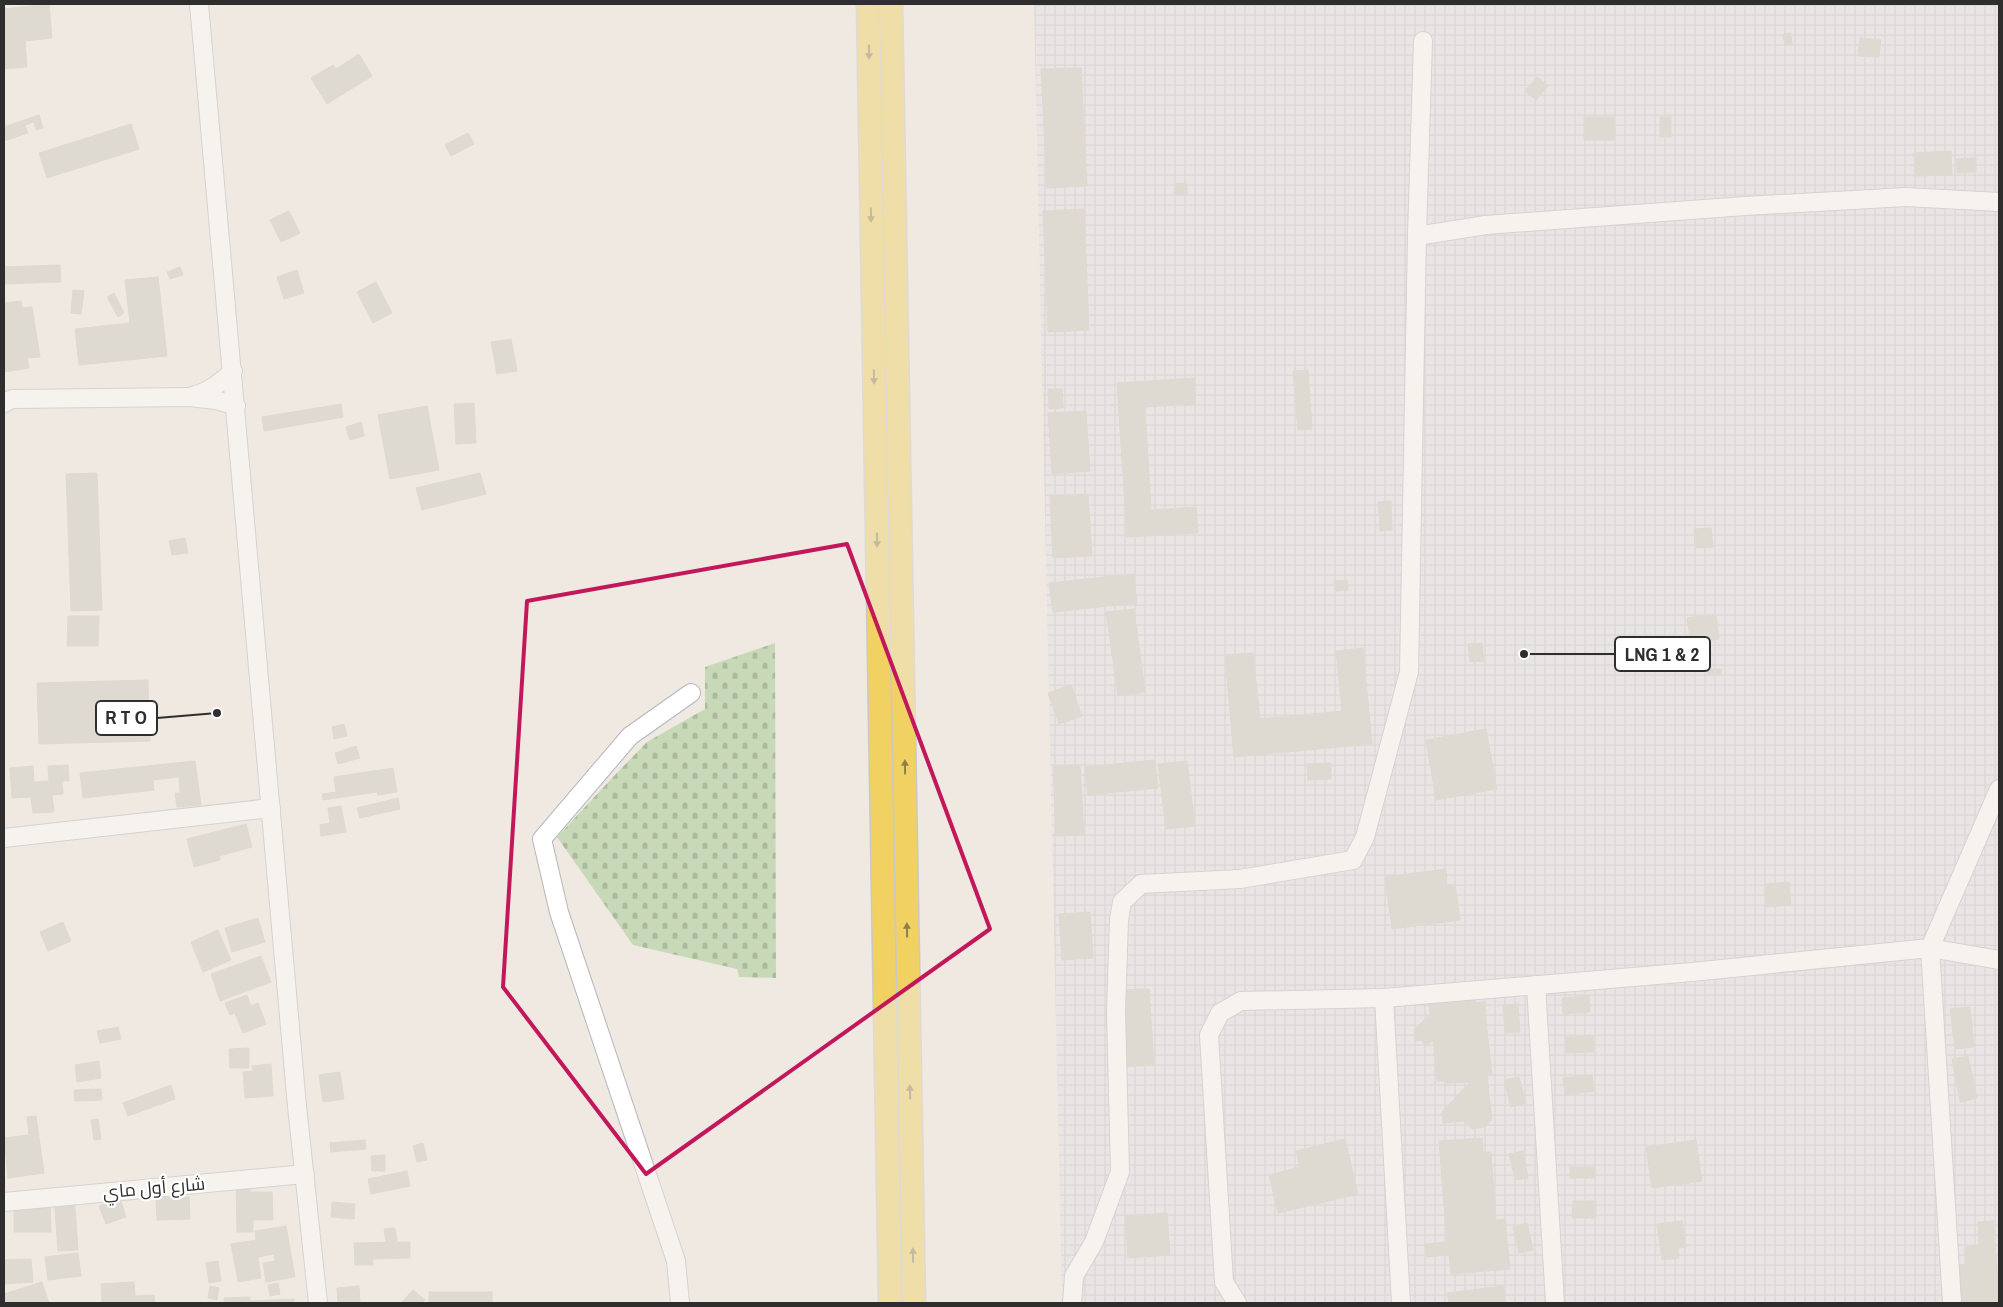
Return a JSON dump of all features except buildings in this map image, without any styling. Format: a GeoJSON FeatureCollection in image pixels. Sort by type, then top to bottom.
{"type":"FeatureCollection","features":[{"type":"Feature","properties":{"kind":"main road"},"geometry":{"type":"LineString","coordinates":[[868,4],[890,1303]]}},
{"type":"Feature","properties":{"kind":"main road"},"geometry":{"type":"LineString","coordinates":[[891,4],[914,1303]]}},
{"type":"Feature","properties":{"kind":"street"},"geometry":{"type":"LineString","coordinates":[[199,4],[271,808],[318,1303]]}},
{"type":"Feature","properties":{"kind":"street"},"geometry":{"type":"LineString","coordinates":[[1072,1303],[1074,1276],[1094,1242],[1120,1172],[1116,1012],[1119,920],[1122,902],[1141,884],[1240,879],[1353,860],[1365,837],[1409,672],[1417,236],[1423,41]]}},
{"type":"Feature","properties":{"kind":"street"},"geometry":{"type":"LineString","coordinates":[[1417,236],[1486,225],[1745,206],[1906,197],[1999,202]]}},
{"type":"Feature","properties":{"kind":"street"},"geometry":{"type":"LineString","coordinates":[[189,397],[204,394],[233,371]]}},
{"type":"Feature","properties":{"kind":"street"},"geometry":{"type":"LineString","coordinates":[[4,403],[12,398],[189,397],[216,400],[236,406]]}},
{"type":"Feature","properties":{"kind":"street"},"geometry":{"type":"LineString","coordinates":[[680,1303],[676,1261],[559,912],[542,840],[630,736],[692,693]]}},
{"type":"Feature","properties":{"kind":"street"},"geometry":{"type":"LineString","coordinates":[[1952,1303],[1930,948],[1999,789]]}},
{"type":"Feature","properties":{"kind":"street"},"geometry":{"type":"LineString","coordinates":[[4,838],[271,808]]}},
{"type":"Feature","properties":{"kind":"street"},"geometry":{"type":"LineString","coordinates":[[1238,1303],[1224,1282],[1209,1035],[1220,1013],[1241,1001],[1384,998],[1536,986],[1930,948],[1999,960]]}},
{"type":"Feature","properties":{"kind":"street"},"geometry":{"type":"LineString","coordinates":[[1536,986],[1555,1303]]}},
{"type":"Feature","properties":{"kind":"street"},"geometry":{"type":"LineString","coordinates":[[1384,998],[1401,1303]]}},
{"type":"Feature","properties":{"kind":"street","name":"شارع أول ماي"},"geometry":{"type":"LineString","coordinates":[[4,1202],[305,1174]]}},
{"type":"Feature","properties":{"kind":"highlighted area"},"geometry":{"type":"Polygon","coordinates":[[[847,544],[990,929],[646,1174],[503,987],[527,601],[847,544]]]}},
{"type":"Feature","properties":{"kind":"shaded area"},"geometry":{"type":"Polygon","coordinates":[[[1034,4],[1999,4],[1999,1303],[1062,1303],[1034,4]]]}},
{"type":"Feature","properties":{"kind":"green space"},"geometry":{"type":"Polygon","coordinates":[[[775,643],[776,978],[739,977],[737,969],[633,945],[557,837],[647,742],[705,709],[705,667],[775,643]]]}},
{"type":"Feature","properties":{"kind":"place","name":"LNG 1 & 2"},"geometry":{"type":"Point","coordinates":[1524,654]}},
{"type":"Feature","properties":{"kind":"place","name":"R T O"},"geometry":{"type":"Point","coordinates":[217,713]}}]}
